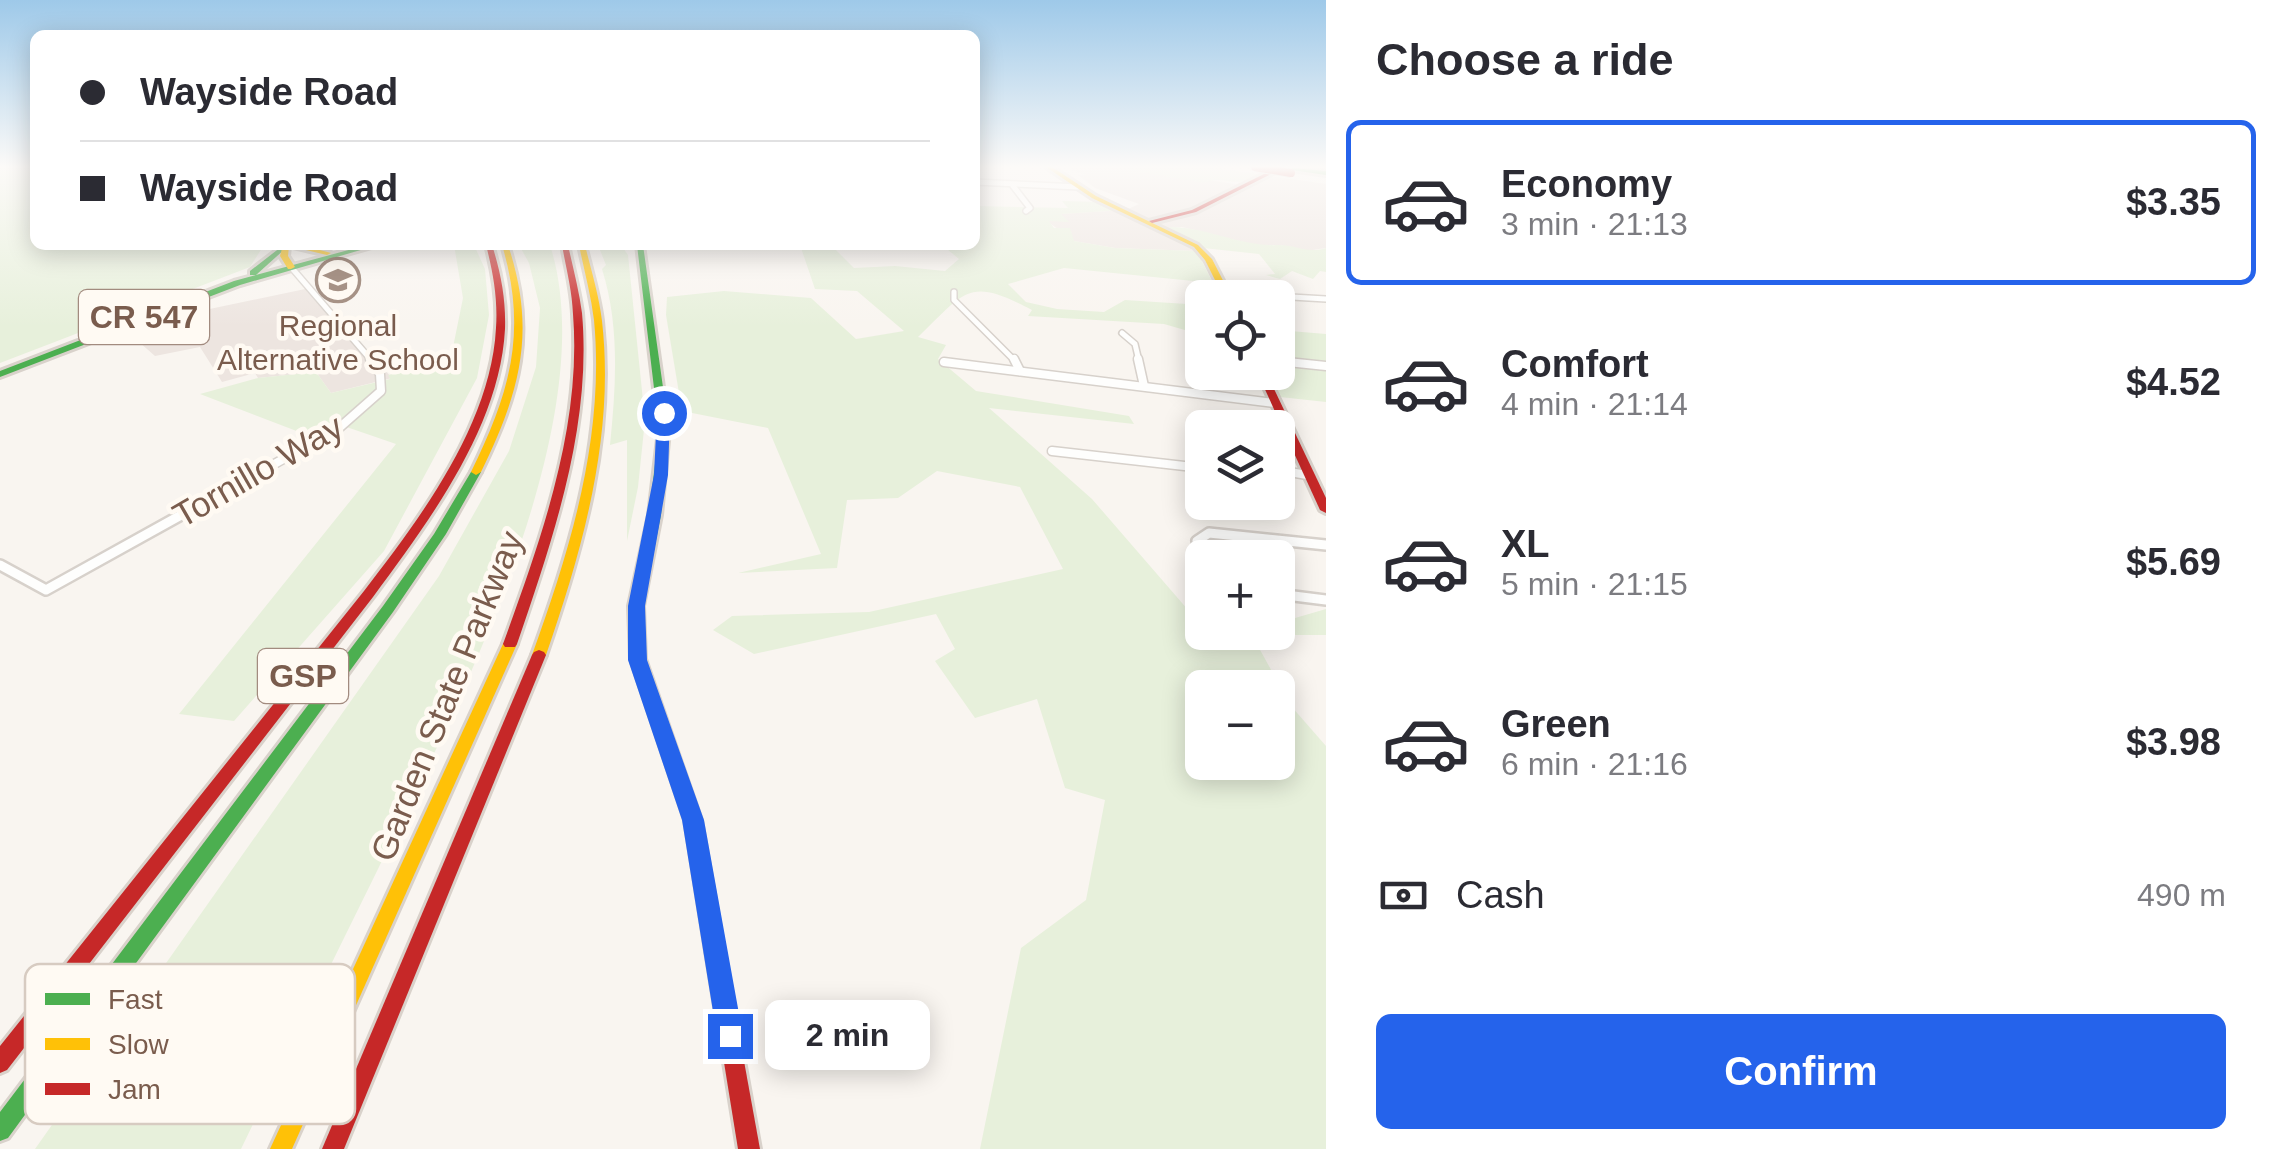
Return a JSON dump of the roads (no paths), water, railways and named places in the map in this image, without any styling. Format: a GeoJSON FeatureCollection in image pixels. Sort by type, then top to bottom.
{"type":"FeatureCollection","features":[{"type":"Feature","properties":{"kind":"main road"},"geometry":{"type":"LineString","coordinates":[[1150,221],[1203,252],[1219,280]]}},
{"type":"Feature","properties":{"kind":"main road"},"geometry":{"type":"LineString","coordinates":[[236,284],[282,250]]}},
{"type":"Feature","properties":{"kind":"main road"},"geometry":{"type":"LineString","coordinates":[[288,250],[291,267]]}},
{"type":"Feature","properties":{"kind":"main road"},"geometry":{"type":"LineString","coordinates":[[302,250],[348,252]]}},
{"type":"Feature","properties":{"kind":"main road","name":"CR 547"},"geometry":{"type":"LineString","coordinates":[[0,374],[236,284],[356,250]]}},
{"type":"Feature","properties":{"kind":"main road","name":"GSP"},"geometry":{"type":"LineString","coordinates":[[78,964],[369,593],[451,472],[482,410],[501,344],[501,284],[490,250]]}},
{"type":"Feature","properties":{"kind":"main road","name":"Garden State Parkway"},"geometry":{"type":"LineString","coordinates":[[123,964],[384,613],[469,486],[500,422],[518,358],[521,300],[506,250]]}},
{"type":"Feature","properties":{"kind":"main road","name":"Garden State Parkway"},"geometry":{"type":"LineString","coordinates":[[355,987],[479,716],[546,534],[569,447],[580,358],[579,308],[567,250]]}},
{"type":"Feature","properties":{"kind":"main road","name":"Garden State Parkway"},"geometry":{"type":"LineString","coordinates":[[355,1099],[509,732],[566,566],[582,504],[598,404],[598,319],[583,250]]}},
{"type":"Feature","properties":{"kind":"main road"},"geometry":{"type":"LineString","coordinates":[[641,250],[664,430],[655,515],[636,606],[638,660],[693,820],[749,1149]]}},
{"type":"Feature","properties":{"kind":"main road"},"geometry":{"type":"LineString","coordinates":[[1269,390],[1326,510]]}},
{"type":"Feature","properties":{"kind":"main road","name":"GSP"},"geometry":{"type":"LineString","coordinates":[[0,1063],[25,1031]]}},
{"type":"Feature","properties":{"kind":"main road","name":"Garden State Parkway"},"geometry":{"type":"LineString","coordinates":[[0,1130],[25,1096]]}},
{"type":"Feature","properties":{"kind":"main road","name":"Garden State Parkway"},"geometry":{"type":"LineString","coordinates":[[281,1149],[292,1124]]}},
{"type":"Feature","properties":{"kind":"main road","name":"Garden State Parkway"},"geometry":{"type":"LineString","coordinates":[[334,1149],[344,1124]]}},
{"type":"Feature","properties":{"kind":"street","name":"Tornillo Way"},"geometry":{"type":"LineString","coordinates":[[0,565],[46,590],[339,428],[381,391],[380,374],[372,360],[291,267]]}},
{"type":"Feature","properties":{"kind":"street"},"geometry":{"type":"LineString","coordinates":[[954,292],[954,300],[1014,359],[1020,371]]}},
{"type":"Feature","properties":{"kind":"street"},"geometry":{"type":"LineString","coordinates":[[1295,297],[1326,298]]}},
{"type":"Feature","properties":{"kind":"street"},"geometry":{"type":"LineString","coordinates":[[1122,333],[1135,344],[1144,386]]}},
{"type":"Feature","properties":{"kind":"street"},"geometry":{"type":"LineString","coordinates":[[944,362],[1274,403]]}},
{"type":"Feature","properties":{"kind":"street"},"geometry":{"type":"LineString","coordinates":[[1295,363],[1326,366]]}},
{"type":"Feature","properties":{"kind":"street"},"geometry":{"type":"LineString","coordinates":[[1052,450],[1185,466]]}},
{"type":"Feature","properties":{"kind":"street"},"geometry":{"type":"LineString","coordinates":[[1295,473],[1308,475]]}},
{"type":"Feature","properties":{"kind":"street"},"geometry":{"type":"LineString","coordinates":[[1198,540],[1208,533],[1277,540]]}},
{"type":"Feature","properties":{"kind":"street"},"geometry":{"type":"LineString","coordinates":[[1295,542],[1326,545]]}},
{"type":"Feature","properties":{"kind":"street"},"geometry":{"type":"LineString","coordinates":[[1295,596],[1326,600]]}},
{"type":"Feature","properties":{"kind":"place","name":"Regional Alternative School"},"geometry":{"type":"Point","coordinates":[338,280]}}]}
